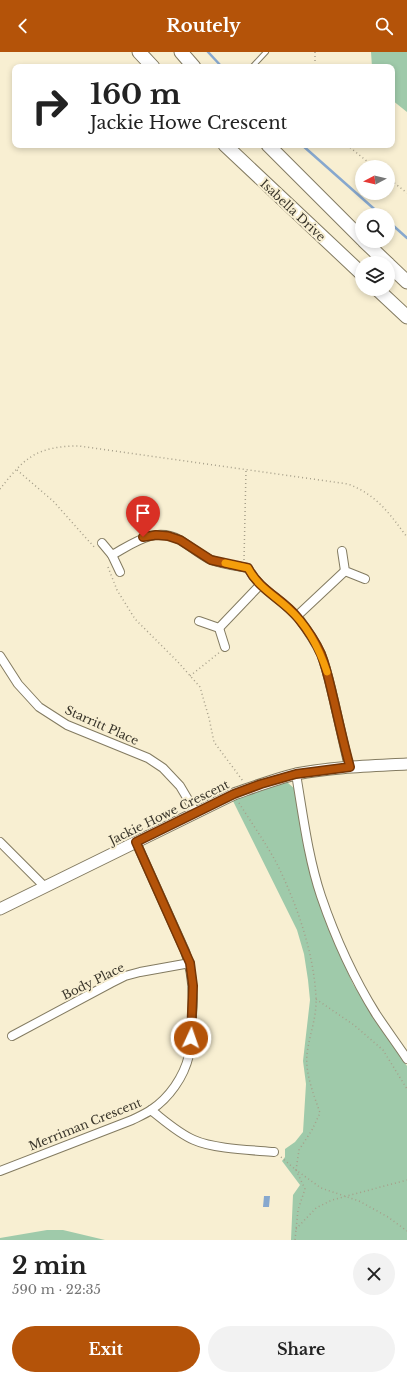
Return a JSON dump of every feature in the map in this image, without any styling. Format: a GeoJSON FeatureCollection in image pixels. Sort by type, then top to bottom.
{"type":"FeatureCollection","features":[{"type":"Feature","properties":{"kind":"main road"},"geometry":{"type":"LineString","coordinates":[[139,52],[150,64]]}},
{"type":"Feature","properties":{"kind":"main road"},"geometry":{"type":"LineString","coordinates":[[147,52],[154,64]]}},
{"type":"Feature","properties":{"kind":"main road"},"geometry":{"type":"LineString","coordinates":[[181,52],[191,64]]}},
{"type":"Feature","properties":{"kind":"main road","name":"Isabella Drive"},"geometry":{"type":"LineString","coordinates":[[228,148],[355,267]]}},
{"type":"Feature","properties":{"kind":"main road"},"geometry":{"type":"LineString","coordinates":[[271,148],[355,232]]}},
{"type":"Feature","properties":{"kind":"main road"},"geometry":{"type":"LineString","coordinates":[[371,248],[379,256]]}},
{"type":"Feature","properties":{"kind":"main road"},"geometry":{"type":"LineString","coordinates":[[395,271],[407,282]]}},
{"type":"Feature","properties":{"kind":"main road"},"geometry":{"type":"LineString","coordinates":[[385,296],[407,317]]}},
{"type":"Feature","properties":{"kind":"street"},"geometry":{"type":"LineString","coordinates":[[112,555],[143,537],[156,535],[168,536],[180,540],[211,560],[248,568],[253,578],[289,608],[311,634],[321,654],[328,675],[350,767]]}},
{"type":"Feature","properties":{"kind":"street"},"geometry":{"type":"LineString","coordinates":[[99,546],[112,555],[120,572]]}},
{"type":"Feature","properties":{"kind":"street"},"geometry":{"type":"LineString","coordinates":[[342,551],[345,571]]}},
{"type":"Feature","properties":{"kind":"street"},"geometry":{"type":"LineString","coordinates":[[345,571],[365,579]]}},
{"type":"Feature","properties":{"kind":"street"},"geometry":{"type":"LineString","coordinates":[[297,616],[345,571]]}},
{"type":"Feature","properties":{"kind":"street"},"geometry":{"type":"LineString","coordinates":[[219,628],[260,585]]}},
{"type":"Feature","properties":{"kind":"street"},"geometry":{"type":"LineString","coordinates":[[199,621],[219,628]]}},
{"type":"Feature","properties":{"kind":"street"},"geometry":{"type":"LineString","coordinates":[[219,628],[225,647]]}},
{"type":"Feature","properties":{"kind":"street","name":"Starritt Place"},"geometry":{"type":"LineString","coordinates":[[0,656],[18,684],[40,707],[67,725],[148,758],[163,768],[180,786],[196,813]]}},
{"type":"Feature","properties":{"kind":"street","name":"Jackie Howe Crescent"},"geometry":{"type":"LineString","coordinates":[[0,908],[234,794],[296,774],[350,767],[407,764]]}},
{"type":"Feature","properties":{"kind":"street"},"geometry":{"type":"LineString","coordinates":[[296,774],[310,853],[321,895],[335,936],[354,975],[376,1014],[407,1059]]}},
{"type":"Feature","properties":{"kind":"street"},"geometry":{"type":"LineString","coordinates":[[0,842],[45,886]]}},
{"type":"Feature","properties":{"kind":"street","name":"Merriman Crescent"},"geometry":{"type":"LineString","coordinates":[[0,1171],[132,1120],[150,1110],[172,1090],[182,1073],[189,1056],[191,1038],[193,994],[190,963],[136,842]]}},
{"type":"Feature","properties":{"kind":"street","name":"Body Place"},"geometry":{"type":"LineString","coordinates":[[12,1036],[125,976],[190,963]]}},
{"type":"Feature","properties":{"kind":"street"},"geometry":{"type":"LineString","coordinates":[[150,1110],[183,1135],[196,1141],[210,1145],[274,1152]]}},
{"type":"Feature","properties":{"kind":"lane"},"geometry":{"type":"LineString","coordinates":[[255,64],[266,52]]}},
{"type":"Feature","properties":{"kind":"path"},"geometry":{"type":"LineString","coordinates":[[315,52],[315,64]]}},
{"type":"Feature","properties":{"kind":"path"},"geometry":{"type":"LineString","coordinates":[[351,148],[365,160]]}},
{"type":"Feature","properties":{"kind":"path"},"geometry":{"type":"LineString","coordinates":[[395,184],[407,193]]}},
{"type":"Feature","properties":{"kind":"path"},"geometry":{"type":"LineString","coordinates":[[0,489],[28,459],[40,452],[53,448],[72,446],[348,484],[367,493],[388,511],[407,537]]}},
{"type":"Feature","properties":{"kind":"path"},"geometry":{"type":"LineString","coordinates":[[17,470],[53,501],[99,546]]}},
{"type":"Feature","properties":{"kind":"path"},"geometry":{"type":"LineString","coordinates":[[244,568],[246,470]]}},
{"type":"Feature","properties":{"kind":"path"},"geometry":{"type":"LineString","coordinates":[[106,564],[117,590],[135,619],[200,687],[214,742],[249,789]]}},
{"type":"Feature","properties":{"kind":"path"},"geometry":{"type":"LineString","coordinates":[[190,676],[225,647]]}},
{"type":"Feature","properties":{"kind":"path"},"geometry":{"type":"LineString","coordinates":[[234,794],[275,861],[289,891],[311,957],[316,999],[313,1026],[307,1055],[307,1069],[320,1113],[312,1130],[299,1150],[296,1170],[305,1189],[298,1210],[295,1240]]}},
{"type":"Feature","properties":{"kind":"path"},"geometry":{"type":"LineString","coordinates":[[316,999],[354,1025],[383,1050],[407,1089]]}},
{"type":"Feature","properties":{"kind":"path"},"geometry":{"type":"LineString","coordinates":[[274,1152],[321,1188],[365,1204],[388,1217],[407,1231]]}},
{"type":"Feature","properties":{"kind":"path"},"geometry":{"type":"LineString","coordinates":[[296,1229],[316,1208],[332,1200],[407,1180]]}},
{"type":"Feature","properties":{"kind":"green space"},"geometry":{"type":"Polygon","coordinates":[[[371,52],[407,52],[407,112],[395,102],[395,64],[372,64],[371,52]]]}},
{"type":"Feature","properties":{"kind":"green space"},"geometry":{"type":"Polygon","coordinates":[[[284,782],[288,783],[295,789],[314,888],[328,928],[353,984],[383,1032],[407,1066],[407,1240],[291,1240],[293,1195],[300,1185],[282,1161],[285,1157],[285,1149],[295,1142],[303,1132],[306,1084],[303,1061],[310,1000],[308,980],[304,954],[297,930],[232,799],[284,782]]]}},
{"type":"Feature","properties":{"kind":"green space"},"geometry":{"type":"Polygon","coordinates":[[[47,1230],[63,1230],[105,1240],[0,1240],[0,1238],[47,1230]]]}},
{"type":"Feature","properties":{"kind":"water"},"geometry":{"type":"Polygon","coordinates":[[[264,1196],[270,1196],[269,1207],[263,1207],[264,1196]]]}},
{"type":"Feature","properties":{"kind":"waterway"},"geometry":{"type":"LineString","coordinates":[[208,52],[219,64]]}},
{"type":"Feature","properties":{"kind":"waterway"},"geometry":{"type":"LineString","coordinates":[[305,148],[373,208]]}},
{"type":"Feature","properties":{"kind":"waterway"},"geometry":{"type":"LineString","coordinates":[[395,227],[407,238]]}},
{"type":"Feature","properties":{"kind":"slow traffic"},"geometry":{"type":"LineString","coordinates":[[225,563],[248,568],[253,578],[260,585],[297,616],[311,634],[321,654],[327,672]]}},
{"type":"Feature","properties":{"kind":"route"},"geometry":{"type":"LineString","coordinates":[[143,537],[156,535],[168,536],[180,540],[211,560],[248,568],[253,578],[260,585],[297,616],[311,634],[321,654],[328,675],[350,767],[296,774],[261,784],[234,794],[136,842],[186,952],[192,970],[193,1000],[191,1038]]}}]}
